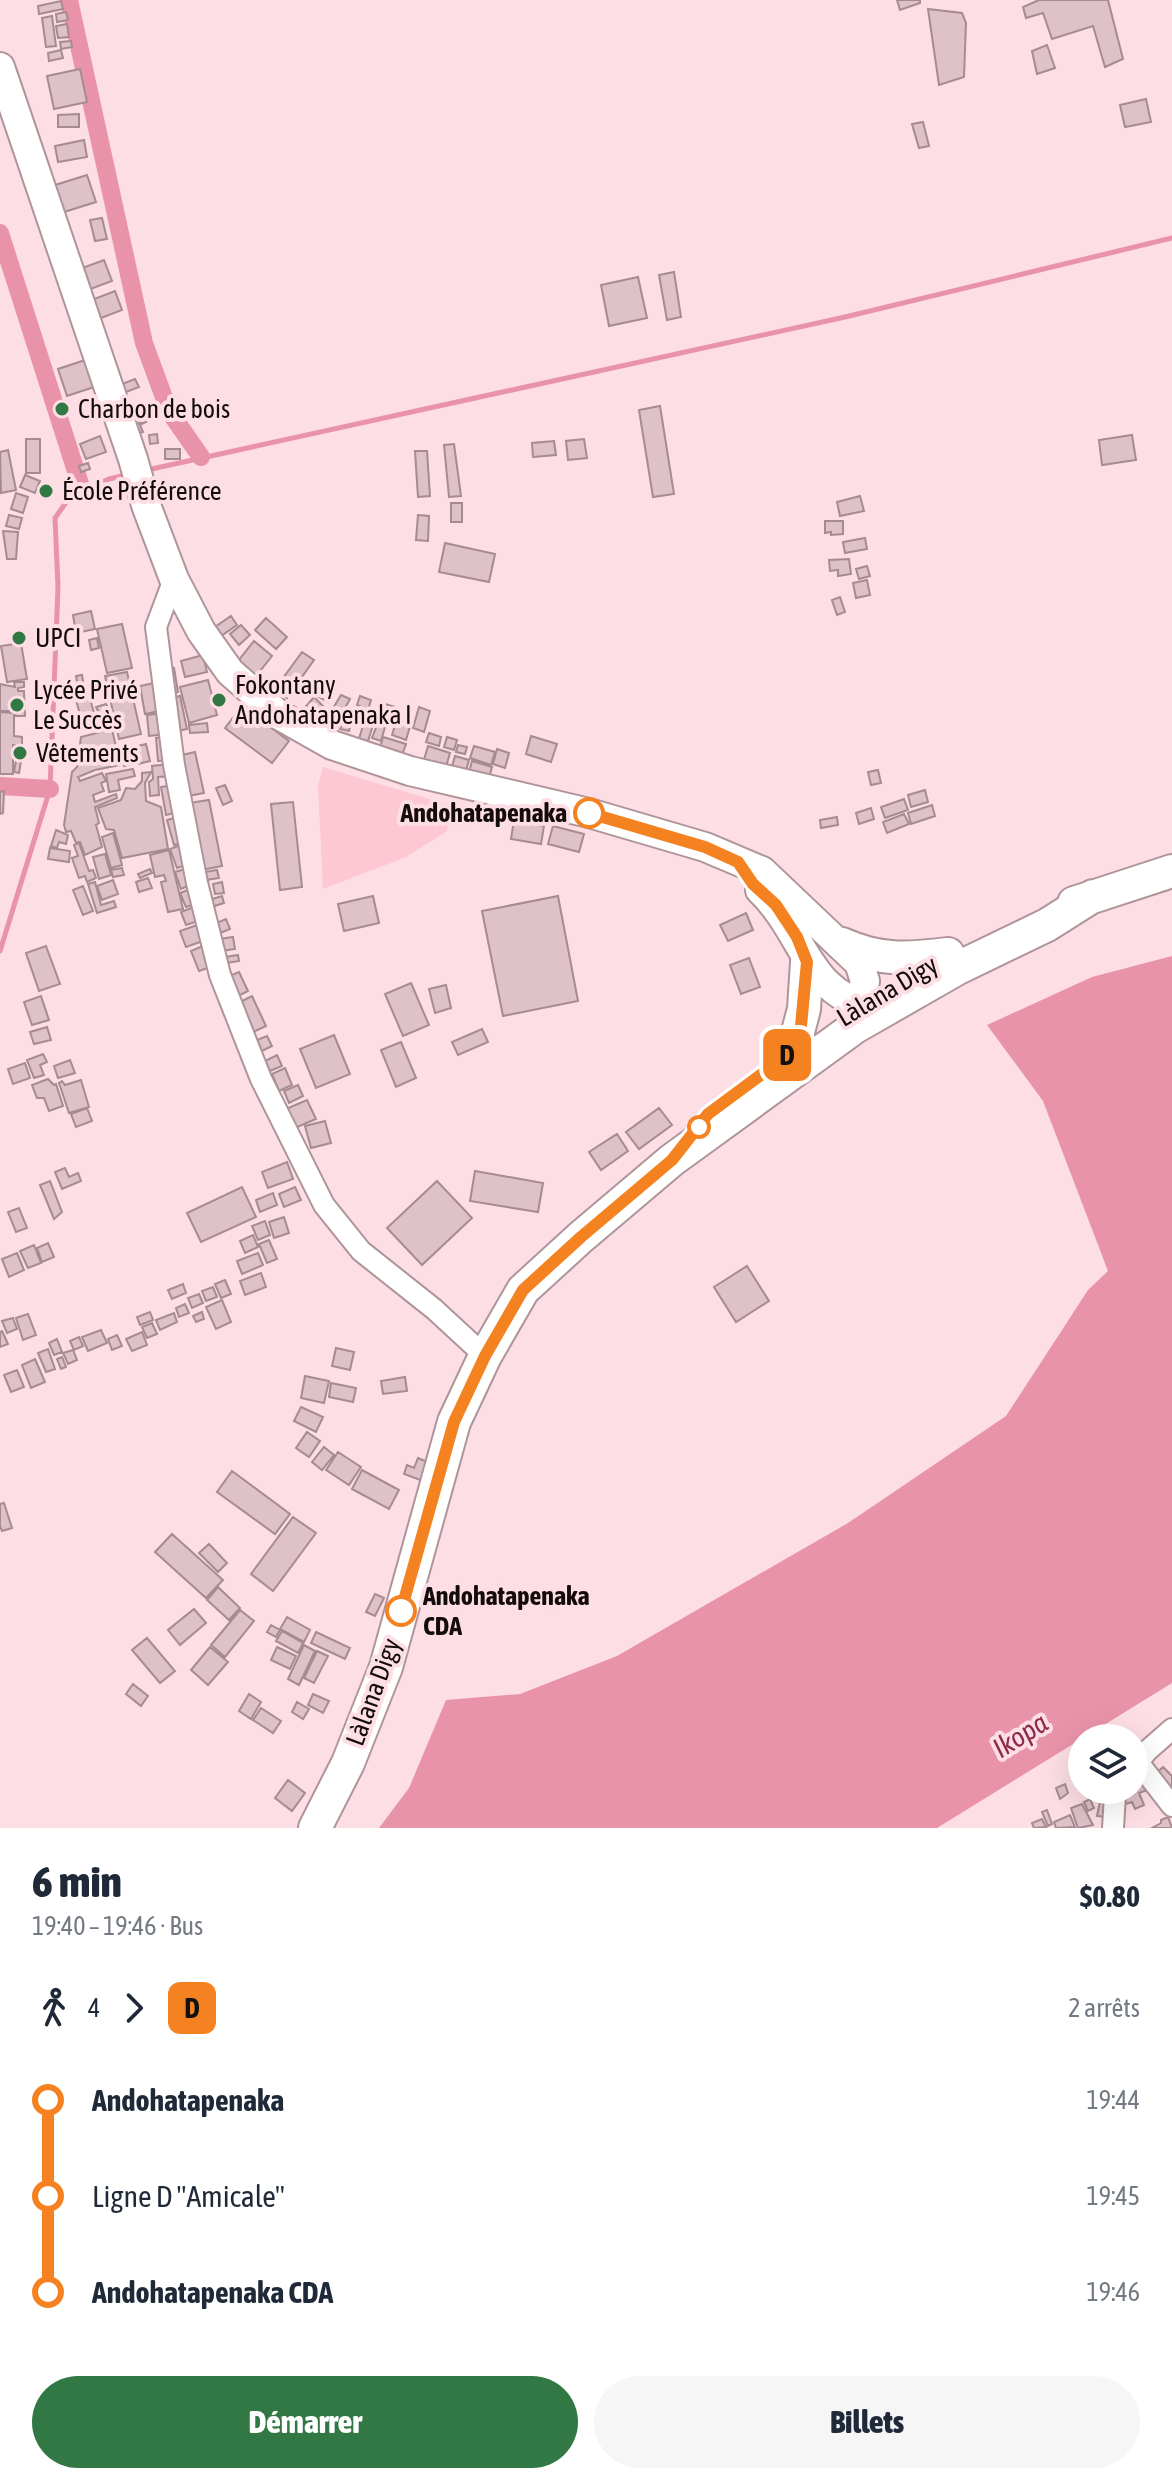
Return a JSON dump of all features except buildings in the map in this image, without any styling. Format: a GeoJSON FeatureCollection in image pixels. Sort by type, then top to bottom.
{"type":"FeatureCollection","features":[{"type":"Feature","properties":{"kind":"main road","name":"Làlana Digy"},"geometry":{"type":"LineString","coordinates":[[315,1828],[348,1763],[386,1667],[454,1422],[485,1356],[523,1290],[672,1160],[948,954],[1040,914],[1172,871]]}},
{"type":"Feature","properties":{"kind":"main road","name":"Làlana Digy"},"geometry":{"type":"LineString","coordinates":[[672,1160],[708,1114],[793,1051],[1047,925],[1093,896]]}},
{"type":"Feature","properties":{"kind":"main road"},"geometry":{"type":"LineString","coordinates":[[842,944],[867,955],[887,957],[948,954]]}},
{"type":"Feature","properties":{"kind":"main road"},"geometry":{"type":"LineString","coordinates":[[793,1051],[804,1009],[807,962]]}},
{"type":"Feature","properties":{"kind":"street"},"geometry":{"type":"LineString","coordinates":[[0,67],[142,493],[174,579],[201,631],[230,672],[279,715],[332,745],[410,771],[589,813],[705,847],[762,871],[859,963],[865,981],[866,1014]]}},
{"type":"Feature","properties":{"kind":"street"},"geometry":{"type":"LineString","coordinates":[[174,579],[156,627],[174,765],[197,883],[220,975],[255,1064],[324,1205],[342,1228],[361,1251],[434,1309],[485,1356]]}},
{"type":"Feature","properties":{"kind":"street"},"geometry":{"type":"LineString","coordinates":[[738,862],[753,884],[776,905],[797,937],[807,962],[836,992],[866,1014]]}},
{"type":"Feature","properties":{"kind":"street"},"geometry":{"type":"LineString","coordinates":[[1148,1753],[1172,1729]]}},
{"type":"Feature","properties":{"kind":"street"},"geometry":{"type":"LineString","coordinates":[[1148,1779],[1172,1806]]}},
{"type":"Feature","properties":{"kind":"street"},"geometry":{"type":"LineString","coordinates":[[1113,1828],[1114,1804]]}},
{"type":"Feature","properties":{"kind":"shaded area"},"geometry":{"type":"Polygon","coordinates":[[[323,767],[456,807],[446,832],[406,857],[323,889],[318,786],[323,767]]]}},
{"type":"Feature","properties":{"kind":"water","name":"Ikopa"},"geometry":{"type":"Polygon","coordinates":[[[1172,956],[1172,1683],[1106,1724],[1068,1724],[1068,1747],[937,1828],[379,1828],[409,1788],[446,1700],[520,1694],[617,1656],[848,1523],[1006,1416],[1088,1290],[1108,1271],[1043,1101],[987,1025],[1092,977],[1172,956]]]}},
{"type":"Feature","properties":{"kind":"waterway"},"geometry":{"type":"LineString","coordinates":[[69,0],[144,343],[169,411],[201,457]]}},
{"type":"Feature","properties":{"kind":"waterway"},"geometry":{"type":"LineString","coordinates":[[0,233],[82,490]]}},
{"type":"Feature","properties":{"kind":"waterway"},"geometry":{"type":"LineString","coordinates":[[147,470],[845,317],[1172,238]]}},
{"type":"Feature","properties":{"kind":"waterway"},"geometry":{"type":"LineString","coordinates":[[0,951],[50,789],[58,587],[55,518],[72,494],[130,474]]}},
{"type":"Feature","properties":{"kind":"waterway"},"geometry":{"type":"LineString","coordinates":[[0,786],[50,789]]}},
{"type":"Feature","properties":{"kind":"bus line","name":"D"},"geometry":{"type":"LineString","coordinates":[[401,1611],[454,1422],[485,1356],[523,1290],[672,1160],[708,1114],[793,1051],[801,1026],[807,962],[797,937],[776,905],[753,884],[738,862],[705,847],[589,813]]}},
{"type":"Feature","properties":{"kind":"place","name":"Charbon de bois"},"geometry":{"type":"Point","coordinates":[62,409]}},
{"type":"Feature","properties":{"kind":"place","name":"École Préférence"},"geometry":{"type":"Point","coordinates":[46,491]}},
{"type":"Feature","properties":{"kind":"place","name":"UPCI"},"geometry":{"type":"Point","coordinates":[19,638]}},
{"type":"Feature","properties":{"kind":"place","name":"Fokontany Andohatapenaka I"},"geometry":{"type":"Point","coordinates":[219,700]}},
{"type":"Feature","properties":{"kind":"place","name":"Lycée Privé Le Succès"},"geometry":{"type":"Point","coordinates":[17,705]}},
{"type":"Feature","properties":{"kind":"place","name":"Vêtements"},"geometry":{"type":"Point","coordinates":[20,753]}},
{"type":"Feature","properties":{"kind":"place","name":"Andohatapenaka"},"geometry":{"type":"Point","coordinates":[589,813]}},
{"type":"Feature","properties":{"kind":"place","name":"Andohatapenaka CDA"},"geometry":{"type":"Point","coordinates":[401,1611]}}]}
